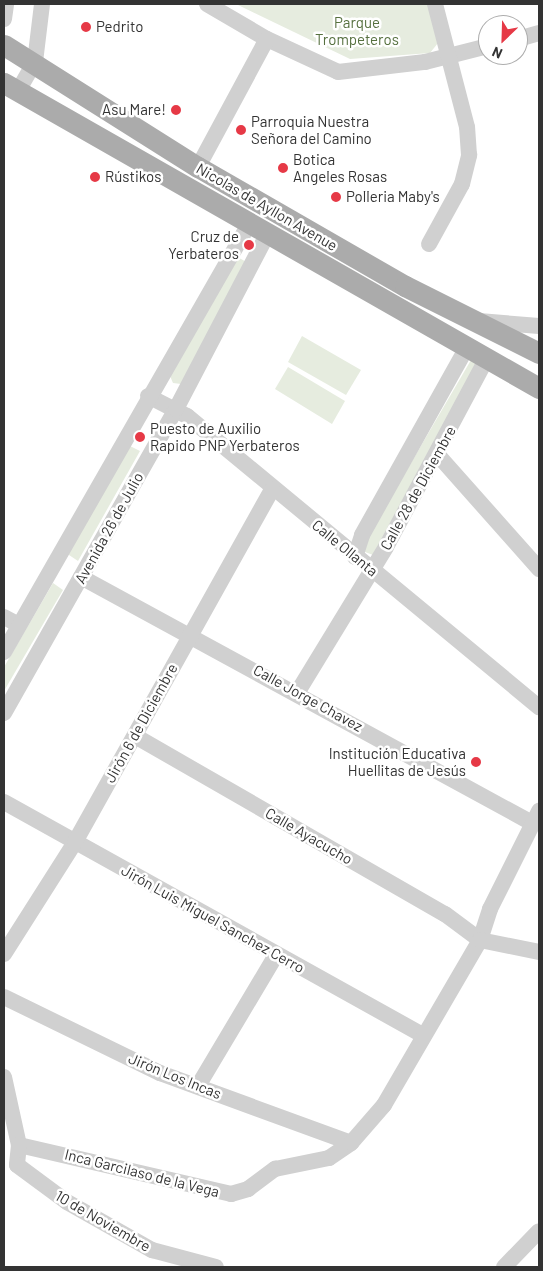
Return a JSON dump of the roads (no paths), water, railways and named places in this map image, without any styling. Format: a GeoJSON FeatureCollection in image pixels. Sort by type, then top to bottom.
{"type":"FeatureCollection","features":[{"type":"Feature","properties":{"kind":"main road","name":"Nicolas de Ayllon Avenue"},"geometry":{"type":"LineString","coordinates":[[4,45],[35,62],[198,167],[473,320],[539,353]]}},
{"type":"Feature","properties":{"kind":"main road","name":"Nicolas de Ayllon Avenue"},"geometry":{"type":"LineString","coordinates":[[11,87],[258,230],[539,388]]}},
{"type":"Feature","properties":{"kind":"street"},"geometry":{"type":"LineString","coordinates":[[4,19],[6,4]]}},
{"type":"Feature","properties":{"kind":"street"},"geometry":{"type":"LineString","coordinates":[[11,87],[35,62],[42,4]]}},
{"type":"Feature","properties":{"kind":"street"},"geometry":{"type":"LineString","coordinates":[[207,4],[267,39],[350,73],[447,57],[478,49]]}},
{"type":"Feature","properties":{"kind":"street"},"geometry":{"type":"LineString","coordinates":[[428,244],[462,184],[469,155],[467,127],[434,4]]}},
{"type":"Feature","properties":{"kind":"street"},"geometry":{"type":"LineString","coordinates":[[198,167],[267,39]]}},
{"type":"Feature","properties":{"kind":"street","name":"Avenida 26 de Julio"},"geometry":{"type":"LineString","coordinates":[[4,650],[148,396],[258,230]]}},
{"type":"Feature","properties":{"kind":"street","name":"Avenida 26 de Julio"},"geometry":{"type":"LineString","coordinates":[[4,713],[176,409],[258,230]]}},
{"type":"Feature","properties":{"kind":"street"},"geometry":{"type":"LineString","coordinates":[[473,320],[539,326]]}},
{"type":"Feature","properties":{"kind":"street","name":"Calle 28 de Diciembre"},"geometry":{"type":"LineString","coordinates":[[355,557],[362,535],[467,347]]}},
{"type":"Feature","properties":{"kind":"street","name":"Calle 28 de Diciembre"},"geometry":{"type":"LineString","coordinates":[[298,692],[372,570],[437,454],[487,358]]}},
{"type":"Feature","properties":{"kind":"street","name":"Calle Ollanta"},"geometry":{"type":"LineString","coordinates":[[148,396],[176,409],[539,707]]}},
{"type":"Feature","properties":{"kind":"street"},"geometry":{"type":"LineString","coordinates":[[437,454],[539,569]]}},
{"type":"Feature","properties":{"kind":"street","name":"Jirón 6 de Diciembre"},"geometry":{"type":"LineString","coordinates":[[4,954],[75,842],[272,489]]}},
{"type":"Feature","properties":{"kind":"street","name":"Calle Jorge Chavez"},"geometry":{"type":"LineString","coordinates":[[81,577],[536,817]]}},
{"type":"Feature","properties":{"kind":"street"},"geometry":{"type":"LineString","coordinates":[[4,616],[19,625]]}},
{"type":"Feature","properties":{"kind":"street","name":"Calle Ayacucho"},"geometry":{"type":"LineString","coordinates":[[135,736],[445,914],[480,940]]}},
{"type":"Feature","properties":{"kind":"street","name":"Jirón Luis Miguel Sanchez Cerro"},"geometry":{"type":"LineString","coordinates":[[4,802],[423,1035]]}},
{"type":"Feature","properties":{"kind":"street","name":"Inca Garcilaso de la Vega"},"geometry":{"type":"LineString","coordinates":[[19,1145],[231,1194],[248,1189],[275,1169],[329,1158],[351,1143],[384,1105],[480,940],[490,909],[536,817]]}},
{"type":"Feature","properties":{"kind":"street"},"geometry":{"type":"LineString","coordinates":[[480,940],[539,952]]}},
{"type":"Feature","properties":{"kind":"street"},"geometry":{"type":"LineString","coordinates":[[198,1086],[276,954]]}},
{"type":"Feature","properties":{"kind":"street","name":"Jirón Los Incas"},"geometry":{"type":"LineString","coordinates":[[4,997],[160,1073],[351,1143]]}},
{"type":"Feature","properties":{"kind":"street"},"geometry":{"type":"LineString","coordinates":[[4,1076],[19,1145]]}},
{"type":"Feature","properties":{"kind":"street","name":"10 de Noviembre"},"geometry":{"type":"LineString","coordinates":[[19,1145],[17,1165],[67,1202],[152,1250],[216,1267]]}},
{"type":"Feature","properties":{"kind":"street"},"geometry":{"type":"LineString","coordinates":[[504,1267],[539,1231]]}},
{"type":"Feature","properties":{"kind":"place","name":"Pedrito"},"geometry":{"type":"Point","coordinates":[86,27]}},
{"type":"Feature","properties":{"kind":"place","name":"Asu Mare!"},"geometry":{"type":"Point","coordinates":[176,110]}},
{"type":"Feature","properties":{"kind":"place","name":"Parroquia Nuestra Señora del Camino"},"geometry":{"type":"Point","coordinates":[241,130]}},
{"type":"Feature","properties":{"kind":"place","name":"Botica Angeles Rosas"},"geometry":{"type":"Point","coordinates":[283,168]}},
{"type":"Feature","properties":{"kind":"place","name":"Rústikos"},"geometry":{"type":"Point","coordinates":[95,177]}},
{"type":"Feature","properties":{"kind":"place","name":"Polleria Maby's"},"geometry":{"type":"Point","coordinates":[336,197]}},
{"type":"Feature","properties":{"kind":"place","name":"Cruz de Yerbateros"},"geometry":{"type":"Point","coordinates":[249,245]}},
{"type":"Feature","properties":{"kind":"place","name":"Puesto de Auxilio Rapido PNP Yerbateros"},"geometry":{"type":"Point","coordinates":[140,437]}},
{"type":"Feature","properties":{"kind":"place","name":"Institución Educativa Huellitas de Jesús"},"geometry":{"type":"Point","coordinates":[476,762]}},
{"type":"Feature","properties":{"kind":"park label","name":"Parque Trompeteros"},"geometry":{"type":"Point","coordinates":[357,30]}}]}
